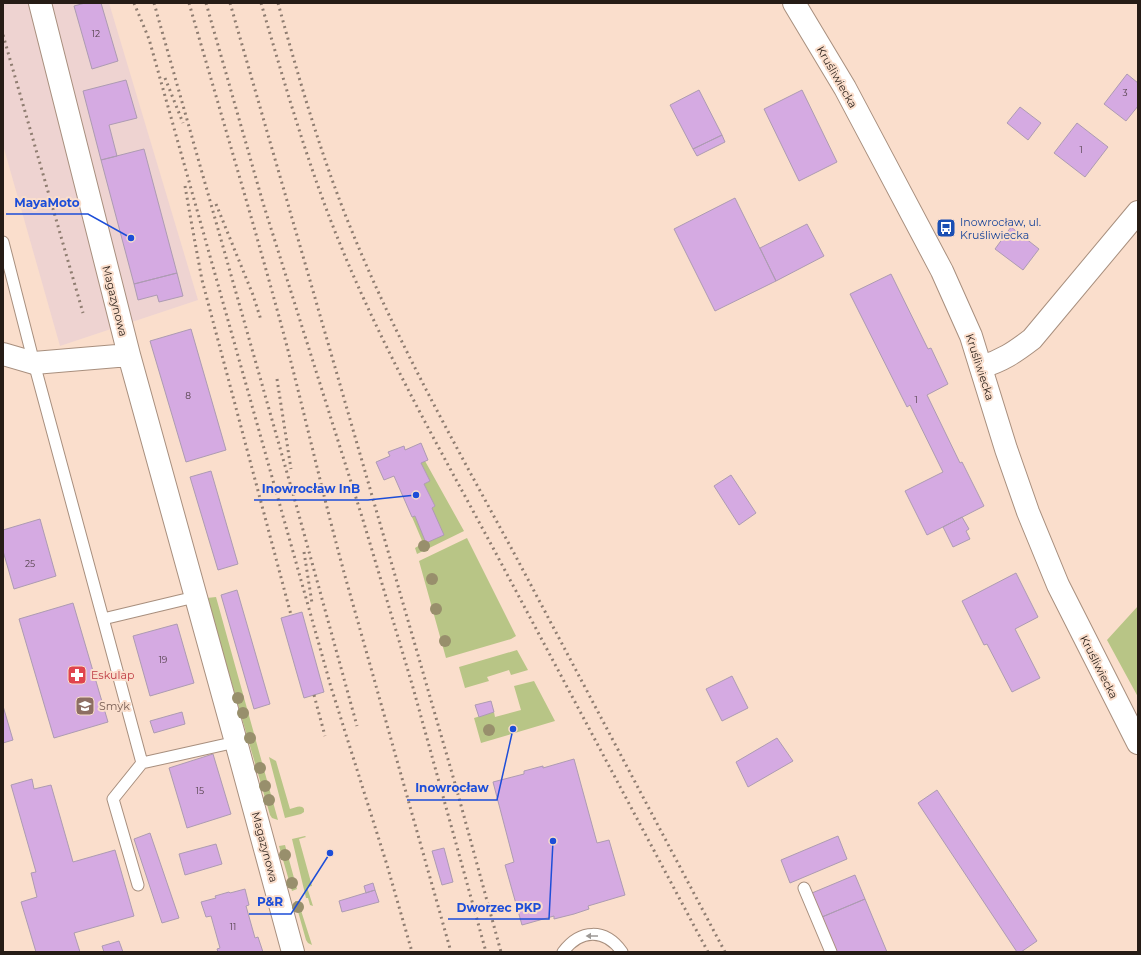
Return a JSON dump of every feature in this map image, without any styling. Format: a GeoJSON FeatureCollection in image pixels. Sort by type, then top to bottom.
{"type":"FeatureCollection","features":[{"type":"Feature","properties":{"kind":"street","name":"Magazynowa"},"geometry":{"type":"LineString","coordinates":[[40,3],[129,355],[293,952]]}},
{"type":"Feature","properties":{"kind":"street","name":"Kruśliwiecka"},"geometry":{"type":"LineString","coordinates":[[794,3],[845,88],[942,271],[971,336],[1006,449],[1028,512],[1058,585],[1138,743]]}},
{"type":"Feature","properties":{"kind":"street"},"geometry":{"type":"LineString","coordinates":[[981,367],[994,364],[1013,354],[1032,339],[1138,212]]}},
{"type":"Feature","properties":{"kind":"street"},"geometry":{"type":"LineString","coordinates":[[3,354],[34,363],[129,355]]}},
{"type":"Feature","properties":{"kind":"lane"},"geometry":{"type":"LineString","coordinates":[[3,242],[34,363],[142,763]]}},
{"type":"Feature","properties":{"kind":"lane"},"geometry":{"type":"LineString","coordinates":[[103,619],[195,597]]}},
{"type":"Feature","properties":{"kind":"lane"},"geometry":{"type":"LineString","coordinates":[[138,885],[113,799],[142,763],[236,742]]}},
{"type":"Feature","properties":{"kind":"lane"},"geometry":{"type":"LineString","coordinates":[[804,888],[831,952]]}},
{"type":"Feature","properties":{"kind":"lane"},"geometry":{"type":"LineString","coordinates":[[563,952],[569,944],[582,936],[593,934],[608,938],[618,946],[622,952]]}},
{"type":"Feature","properties":{"kind":"shaded area"},"geometry":{"type":"Polygon","coordinates":[[[3,3],[109,3],[198,300],[60,346],[3,145],[3,3]]]}},
{"type":"Feature","properties":{"kind":"green space"},"geometry":{"type":"Polygon","coordinates":[[[425,461],[464,531],[417,554],[415,548],[423,543],[412,517],[415,516],[426,542],[432,508],[435,506],[424,484],[430,481],[421,463],[425,461]]]}},
{"type":"Feature","properties":{"kind":"green space"},"geometry":{"type":"Polygon","coordinates":[[[467,538],[516,636],[511,639],[446,658],[419,561],[467,538]]]}},
{"type":"Feature","properties":{"kind":"green space"},"geometry":{"type":"Polygon","coordinates":[[[216,597],[278,820],[272,818],[270,815],[207,598],[216,597]]]}},
{"type":"Feature","properties":{"kind":"green space"},"geometry":{"type":"Polygon","coordinates":[[[1138,606],[1138,697],[1107,640],[1138,606]]]}},
{"type":"Feature","properties":{"kind":"green space"},"geometry":{"type":"Polygon","coordinates":[[[517,650],[528,670],[511,675],[509,670],[487,677],[489,681],[465,688],[459,667],[517,650]]]}},
{"type":"Feature","properties":{"kind":"green space"},"geometry":{"type":"Polygon","coordinates":[[[534,681],[555,721],[481,743],[474,718],[494,712],[495,717],[521,710],[514,686],[534,681]]]}},
{"type":"Feature","properties":{"kind":"green space"},"geometry":{"type":"Polygon","coordinates":[[[269,757],[276,761],[290,809],[301,807],[304,809],[304,812],[301,814],[285,818],[269,757]]]}},
{"type":"Feature","properties":{"kind":"green space"},"geometry":{"type":"Polygon","coordinates":[[[306,837],[299,839],[312,886],[307,887],[313,906],[310,905],[308,898],[306,898],[292,839],[306,837]]]}},
{"type":"Feature","properties":{"kind":"green space"},"geometry":{"type":"Polygon","coordinates":[[[285,845],[297,889],[292,891],[279,846],[285,845]]]}},
{"type":"Feature","properties":{"kind":"green space"},"geometry":{"type":"Polygon","coordinates":[[[295,901],[298,901],[312,945],[306,940],[295,901]]]}},
{"type":"Feature","properties":{"kind":"building"},"geometry":{"type":"Polygon","coordinates":[[[85,3],[101,3],[118,61],[92,69],[74,6],[85,3]]]}},
{"type":"Feature","properties":{"kind":"building"},"geometry":{"type":"Polygon","coordinates":[[[1127,74],[1138,83],[1138,106],[1126,121],[1104,104],[1127,74]]]}},
{"type":"Feature","properties":{"kind":"building"},"geometry":{"type":"Polygon","coordinates":[[[126,80],[137,118],[109,125],[117,156],[101,160],[83,91],[126,80]]]}},
{"type":"Feature","properties":{"kind":"building"},"geometry":{"type":"Polygon","coordinates":[[[699,90],[722,135],[693,149],[670,105],[699,90]]]}},
{"type":"Feature","properties":{"kind":"building"},"geometry":{"type":"Polygon","coordinates":[[[802,90],[837,162],[799,181],[764,109],[802,90]]]}},
{"type":"Feature","properties":{"kind":"building"},"geometry":{"type":"Polygon","coordinates":[[[1020,107],[1041,123],[1028,140],[1007,123],[1020,107]]]}},
{"type":"Feature","properties":{"kind":"building"},"geometry":{"type":"Polygon","coordinates":[[[1077,123],[1108,147],[1085,177],[1054,153],[1077,123]]]}},
{"type":"Feature","properties":{"kind":"building"},"geometry":{"type":"Polygon","coordinates":[[[722,135],[725,142],[697,156],[693,149],[722,135]]]}},
{"type":"Feature","properties":{"kind":"building"},"geometry":{"type":"Polygon","coordinates":[[[144,149],[177,273],[134,284],[101,160],[144,149]]]}},
{"type":"Feature","properties":{"kind":"building"},"geometry":{"type":"Polygon","coordinates":[[[735,198],[776,281],[715,311],[674,229],[735,198]]]}},
{"type":"Feature","properties":{"kind":"building"},"geometry":{"type":"Polygon","coordinates":[[[807,224],[824,256],[776,281],[760,248],[807,224]]]}},
{"type":"Feature","properties":{"kind":"building"},"geometry":{"type":"Polygon","coordinates":[[[1011,227],[1039,249],[1023,270],[995,249],[1011,227]]]}},
{"type":"Feature","properties":{"kind":"building"},"geometry":{"type":"Polygon","coordinates":[[[177,273],[183,296],[159,302],[157,295],[138,300],[134,284],[177,273]]]}},
{"type":"Feature","properties":{"kind":"building"},"geometry":{"type":"Polygon","coordinates":[[[891,274],[928,349],[931,348],[948,384],[927,395],[960,463],[962,462],[984,506],[927,535],[905,491],[943,472],[910,405],[907,407],[850,294],[891,274]]]}},
{"type":"Feature","properties":{"kind":"building"},"geometry":{"type":"Polygon","coordinates":[[[191,329],[226,450],[186,462],[150,341],[191,329]]]}},
{"type":"Feature","properties":{"kind":"building"},"geometry":{"type":"Polygon","coordinates":[[[421,443],[428,460],[421,463],[430,481],[424,484],[435,506],[432,508],[444,535],[426,543],[415,516],[412,517],[394,476],[384,480],[376,462],[390,456],[388,452],[404,446],[405,450],[421,443]]]}},
{"type":"Feature","properties":{"kind":"building"},"geometry":{"type":"Polygon","coordinates":[[[211,471],[238,564],[218,570],[190,477],[211,471]]]}},
{"type":"Feature","properties":{"kind":"building"},"geometry":{"type":"Polygon","coordinates":[[[731,475],[756,513],[739,525],[714,486],[731,475]]]}},
{"type":"Feature","properties":{"kind":"building"},"geometry":{"type":"Polygon","coordinates":[[[962,517],[969,529],[966,531],[970,539],[953,547],[943,527],[962,517]]]}},
{"type":"Feature","properties":{"kind":"building"},"geometry":{"type":"Polygon","coordinates":[[[40,519],[56,576],[14,589],[3,551],[3,530],[40,519]]]}},
{"type":"Feature","properties":{"kind":"building"},"geometry":{"type":"Polygon","coordinates":[[[1016,573],[1038,617],[1015,629],[1040,678],[1012,692],[987,644],[984,645],[962,601],[1016,573]]]}},
{"type":"Feature","properties":{"kind":"building"},"geometry":{"type":"Polygon","coordinates":[[[237,590],[270,704],[254,709],[221,595],[237,590]]]}},
{"type":"Feature","properties":{"kind":"building"},"geometry":{"type":"Polygon","coordinates":[[[73,603],[108,722],[54,738],[19,619],[73,603]]]}},
{"type":"Feature","properties":{"kind":"building"},"geometry":{"type":"Polygon","coordinates":[[[302,612],[324,692],[304,698],[281,618],[302,612]]]}},
{"type":"Feature","properties":{"kind":"building"},"geometry":{"type":"Polygon","coordinates":[[[177,624],[194,683],[150,696],[133,636],[177,624]]]}},
{"type":"Feature","properties":{"kind":"building"},"geometry":{"type":"Polygon","coordinates":[[[732,676],[748,708],[722,721],[706,689],[732,676]]]}},
{"type":"Feature","properties":{"kind":"building"},"geometry":{"type":"Polygon","coordinates":[[[491,701],[494,712],[479,717],[475,705],[491,701]]]}},
{"type":"Feature","properties":{"kind":"building"},"geometry":{"type":"Polygon","coordinates":[[[3,706],[13,740],[3,743],[3,706]]]}},
{"type":"Feature","properties":{"kind":"building"},"geometry":{"type":"Polygon","coordinates":[[[182,712],[185,724],[154,733],[150,721],[182,712]]]}},
{"type":"Feature","properties":{"kind":"building"},"geometry":{"type":"Polygon","coordinates":[[[777,738],[793,761],[748,787],[736,762],[777,738]]]}},
{"type":"Feature","properties":{"kind":"building"},"geometry":{"type":"Polygon","coordinates":[[[213,754],[231,814],[187,828],[169,768],[213,754]]]}},
{"type":"Feature","properties":{"kind":"building"},"geometry":{"type":"Polygon","coordinates":[[[574,759],[597,843],[609,840],[625,895],[588,906],[589,909],[574,914],[554,919],[554,916],[522,925],[505,865],[514,862],[493,782],[524,774],[524,771],[543,766],[543,768],[574,759]]]}},
{"type":"Feature","properties":{"kind":"building"},"geometry":{"type":"Polygon","coordinates":[[[32,779],[34,789],[51,785],[73,862],[115,850],[134,916],[74,933],[80,952],[36,952],[21,902],[37,897],[31,873],[36,872],[11,785],[32,779]]]}},
{"type":"Feature","properties":{"kind":"building"},"geometry":{"type":"Polygon","coordinates":[[[937,790],[1037,941],[1021,952],[1017,952],[918,803],[937,790]]]}},
{"type":"Feature","properties":{"kind":"building"},"geometry":{"type":"Polygon","coordinates":[[[150,833],[179,918],[162,923],[134,839],[150,833]]]}},
{"type":"Feature","properties":{"kind":"building"},"geometry":{"type":"Polygon","coordinates":[[[838,836],[847,859],[790,883],[781,860],[838,836]]]}},
{"type":"Feature","properties":{"kind":"building"},"geometry":{"type":"Polygon","coordinates":[[[216,844],[222,864],[185,875],[179,854],[216,844]]]}},
{"type":"Feature","properties":{"kind":"building"},"geometry":{"type":"Polygon","coordinates":[[[444,848],[453,882],[442,885],[432,851],[444,848]]]}},
{"type":"Feature","properties":{"kind":"building"},"geometry":{"type":"Polygon","coordinates":[[[855,875],[865,899],[822,917],[812,893],[855,875]]]}},
{"type":"Feature","properties":{"kind":"building"},"geometry":{"type":"Polygon","coordinates":[[[373,883],[375,890],[366,893],[364,886],[373,883]]]}},
{"type":"Feature","properties":{"kind":"building"},"geometry":{"type":"Polygon","coordinates":[[[245,889],[249,905],[246,906],[255,938],[258,937],[263,952],[218,952],[217,949],[220,948],[211,916],[206,917],[201,902],[216,898],[215,896],[245,889]]]}},
{"type":"Feature","properties":{"kind":"building"},"geometry":{"type":"Polygon","coordinates":[[[375,890],[379,902],[342,912],[339,901],[375,890]]]}},
{"type":"Feature","properties":{"kind":"building"},"geometry":{"type":"Polygon","coordinates":[[[865,899],[887,952],[836,952],[822,917],[865,899]]]}},
{"type":"Feature","properties":{"kind":"building"},"geometry":{"type":"Polygon","coordinates":[[[119,941],[123,952],[104,952],[102,946],[119,941]]]}},
{"type":"Feature","properties":{"kind":"railway"},"geometry":{"type":"LineString","coordinates":[[134,3],[149,39],[331,687],[387,865],[412,952]]}},
{"type":"Feature","properties":{"kind":"railway"},"geometry":{"type":"LineString","coordinates":[[154,3],[357,726]]}},
{"type":"Feature","properties":{"kind":"railway"},"geometry":{"type":"LineString","coordinates":[[189,3],[273,293],[345,576],[451,952]]}},
{"type":"Feature","properties":{"kind":"railway"},"geometry":{"type":"LineString","coordinates":[[206,3],[263,203],[363,520],[412,684],[486,952]]}},
{"type":"Feature","properties":{"kind":"railway"},"geometry":{"type":"LineString","coordinates":[[230,3],[456,787],[501,952]]}},
{"type":"Feature","properties":{"kind":"railway"},"geometry":{"type":"LineString","coordinates":[[261,3],[296,120],[325,206],[371,314],[430,431],[708,952]]}},
{"type":"Feature","properties":{"kind":"railway"},"geometry":{"type":"LineString","coordinates":[[278,3],[302,89],[330,174],[351,229],[388,313],[428,394],[725,952]]}},
{"type":"Feature","properties":{"kind":"railway"},"geometry":{"type":"LineString","coordinates":[[3,35],[83,313]]}},
{"type":"Feature","properties":{"kind":"railway"},"geometry":{"type":"LineString","coordinates":[[165,78],[183,123]]}},
{"type":"Feature","properties":{"kind":"railway"},"geometry":{"type":"LineString","coordinates":[[185,186],[202,280],[291,615]]}},
{"type":"Feature","properties":{"kind":"railway"},"geometry":{"type":"LineString","coordinates":[[216,204],[253,295],[261,320]]}},
{"type":"Feature","properties":{"kind":"railway"},"geometry":{"type":"LineString","coordinates":[[277,379],[291,469]]}},
{"type":"Feature","properties":{"kind":"railway"},"geometry":{"type":"LineString","coordinates":[[304,552],[312,603]]}},
{"type":"Feature","properties":{"kind":"railway"},"geometry":{"type":"LineString","coordinates":[[314,695],[325,736]]}},
{"type":"Feature","properties":{"kind":"place","name":"Inowrocław, ul. Kruśliwiecka"},"geometry":{"type":"Point","coordinates":[946,228]}},
{"type":"Feature","properties":{"kind":"place","name":"MayaMoto"},"geometry":{"type":"Point","coordinates":[131,238]}},
{"type":"Feature","properties":{"kind":"place","name":"Inowrocław InB"},"geometry":{"type":"Point","coordinates":[416,495]}},
{"type":"Feature","properties":{"kind":"place","name":"Eskulap"},"geometry":{"type":"Point","coordinates":[77,675]}},
{"type":"Feature","properties":{"kind":"place","name":"Smyk"},"geometry":{"type":"Point","coordinates":[85,706]}},
{"type":"Feature","properties":{"kind":"place","name":"Inowrocław"},"geometry":{"type":"Point","coordinates":[513,729]}},
{"type":"Feature","properties":{"kind":"place","name":"Dworzec PKP"},"geometry":{"type":"Point","coordinates":[553,841]}},
{"type":"Feature","properties":{"kind":"place","name":"P&R"},"geometry":{"type":"Point","coordinates":[330,853]}}]}
